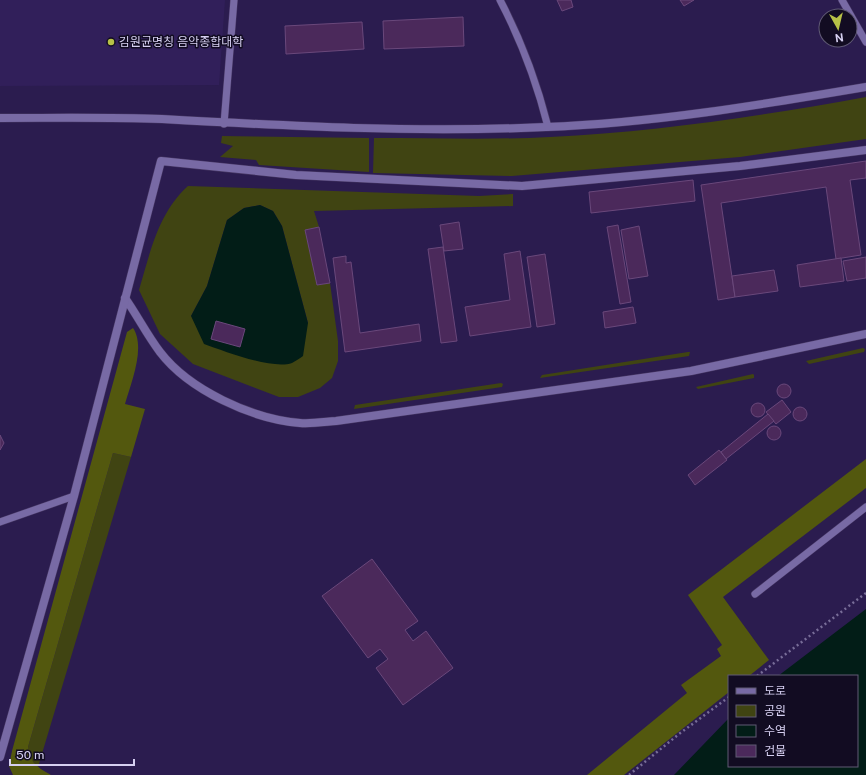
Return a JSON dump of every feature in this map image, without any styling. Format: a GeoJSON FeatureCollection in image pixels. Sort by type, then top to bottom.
{"type":"FeatureCollection","features":[{"type":"Feature","properties":{"kind":"street"},"geometry":{"type":"LineString","coordinates":[[0,118],[160,119],[224,124],[376,128],[548,127],[730,109],[866,87]]}},
{"type":"Feature","properties":{"kind":"street"},"geometry":{"type":"LineString","coordinates":[[0,757],[74,496],[161,161],[296,175],[522,186],[740,166],[866,150]]}},
{"type":"Feature","properties":{"kind":"street"},"geometry":{"type":"LineString","coordinates":[[125,298],[160,352],[184,375],[208,393],[237,407],[270,417],[300,423],[336,421],[691,371],[866,334]]}},
{"type":"Feature","properties":{"kind":"lane"},"geometry":{"type":"LineString","coordinates":[[224,124],[234,0]]}},
{"type":"Feature","properties":{"kind":"lane"},"geometry":{"type":"LineString","coordinates":[[500,0],[512,24],[536,84],[548,127]]}},
{"type":"Feature","properties":{"kind":"lane"},"geometry":{"type":"LineString","coordinates":[[842,0],[866,42]]}},
{"type":"Feature","properties":{"kind":"lane"},"geometry":{"type":"LineString","coordinates":[[0,522],[74,496]]}},
{"type":"Feature","properties":{"kind":"lane"},"geometry":{"type":"LineString","coordinates":[[754,594],[866,507]]}},
{"type":"Feature","properties":{"kind":"path"},"geometry":{"type":"LineString","coordinates":[[758,675],[866,593]]}},
{"type":"Feature","properties":{"kind":"path"},"geometry":{"type":"LineString","coordinates":[[629,775],[679,734],[728,698]]}},
{"type":"Feature","properties":{"kind":"shaded area","name":"김원균명칭 음악종합대학"},"geometry":{"type":"Polygon","coordinates":[[[0,0],[225,0],[219,85],[0,86],[0,0]]]}},
{"type":"Feature","properties":{"kind":"green space"},"geometry":{"type":"Polygon","coordinates":[[[866,97],[866,139],[740,157],[512,176],[373,173],[374,138],[462,139],[590,135],[709,122],[788,111],[866,97]]]}},
{"type":"Feature","properties":{"kind":"green space"},"geometry":{"type":"Polygon","coordinates":[[[222,136],[369,138],[369,172],[259,165],[256,160],[220,157],[233,146],[221,143],[222,136]]]}},
{"type":"Feature","properties":{"kind":"green space"},"geometry":{"type":"Polygon","coordinates":[[[188,186],[479,196],[513,194],[513,206],[314,211],[319,227],[305,230],[317,285],[330,283],[338,341],[338,361],[332,378],[320,388],[298,397],[279,397],[193,364],[160,334],[139,290],[156,234],[169,208],[188,186]],[[260,205],[244,208],[227,220],[207,286],[191,316],[308,323],[282,226],[273,211],[260,205]]]}},
{"type":"Feature","properties":{"kind":"green space"},"geometry":{"type":"Polygon","coordinates":[[[133,328],[137,336],[138,355],[134,376],[125,404],[145,409],[131,457],[113,453],[28,747],[32,761],[42,770],[51,775],[13,775],[9,766],[12,751],[127,332],[133,328]]]}},
{"type":"Feature","properties":{"kind":"green space"},"geometry":{"type":"Polygon","coordinates":[[[863,348],[865,349],[864,352],[809,364],[806,361],[863,348]]]}},
{"type":"Feature","properties":{"kind":"green space"},"geometry":{"type":"Polygon","coordinates":[[[690,352],[689,356],[540,378],[542,375],[690,352]]]}},
{"type":"Feature","properties":{"kind":"green space"},"geometry":{"type":"Polygon","coordinates":[[[753,374],[754,378],[698,389],[696,387],[753,374]]]}},
{"type":"Feature","properties":{"kind":"green space"},"geometry":{"type":"Polygon","coordinates":[[[501,383],[503,384],[502,387],[354,409],[355,405],[501,383]]]}},
{"type":"Feature","properties":{"kind":"green space"},"geometry":{"type":"Polygon","coordinates":[[[113,453],[131,457],[38,767],[29,758],[28,747],[113,453]]]}},
{"type":"Feature","properties":{"kind":"green space"},"geometry":{"type":"Polygon","coordinates":[[[866,459],[866,488],[723,597],[769,660],[750,675],[728,675],[728,693],[624,775],[587,775],[687,693],[681,685],[721,656],[717,649],[722,645],[688,595],[866,459]]]}},
{"type":"Feature","properties":{"kind":"water"},"geometry":{"type":"Polygon","coordinates":[[[260,205],[273,211],[282,226],[308,323],[303,356],[292,363],[273,364],[261,362],[204,344],[191,316],[207,286],[227,220],[244,208],[260,205]]]}},
{"type":"Feature","properties":{"kind":"water"},"geometry":{"type":"Polygon","coordinates":[[[866,609],[866,775],[674,775],[728,719],[728,767],[858,767],[858,675],[779,675],[866,609]]]}},
{"type":"Feature","properties":{"kind":"building"},"geometry":{"type":"Polygon","coordinates":[[[557,0],[571,0],[573,7],[562,11],[557,0]]]}},
{"type":"Feature","properties":{"kind":"building"},"geometry":{"type":"Polygon","coordinates":[[[680,0],[694,0],[684,6],[680,0]]]}},
{"type":"Feature","properties":{"kind":"building"},"geometry":{"type":"Polygon","coordinates":[[[463,17],[464,46],[384,49],[383,21],[463,17]]]}},
{"type":"Feature","properties":{"kind":"building"},"geometry":{"type":"Polygon","coordinates":[[[362,22],[364,49],[286,54],[285,26],[362,22]]]}},
{"type":"Feature","properties":{"kind":"building"},"geometry":{"type":"Polygon","coordinates":[[[866,161],[866,178],[850,180],[861,255],[836,259],[826,187],[721,203],[735,297],[718,300],[701,185],[866,161]]]}},
{"type":"Feature","properties":{"kind":"building"},"geometry":{"type":"Polygon","coordinates":[[[693,180],[695,201],[591,213],[589,192],[693,180]]]}},
{"type":"Feature","properties":{"kind":"building"},"geometry":{"type":"Polygon","coordinates":[[[459,222],[463,249],[444,251],[440,225],[459,222]]]}},
{"type":"Feature","properties":{"kind":"building"},"geometry":{"type":"Polygon","coordinates":[[[618,225],[631,302],[620,304],[607,227],[618,225]]]}},
{"type":"Feature","properties":{"kind":"building"},"geometry":{"type":"Polygon","coordinates":[[[639,226],[648,276],[629,279],[621,230],[639,226]]]}},
{"type":"Feature","properties":{"kind":"building"},"geometry":{"type":"Polygon","coordinates":[[[319,227],[330,283],[317,285],[305,230],[319,227]]]}},
{"type":"Feature","properties":{"kind":"building"},"geometry":{"type":"Polygon","coordinates":[[[443,247],[457,341],[441,343],[428,249],[443,247]]]}},
{"type":"Feature","properties":{"kind":"building"},"geometry":{"type":"Polygon","coordinates":[[[520,251],[531,327],[470,336],[465,307],[510,300],[504,254],[520,251]]]}},
{"type":"Feature","properties":{"kind":"building"},"geometry":{"type":"Polygon","coordinates":[[[545,254],[555,324],[537,327],[527,257],[545,254]]]}},
{"type":"Feature","properties":{"kind":"building"},"geometry":{"type":"Polygon","coordinates":[[[346,256],[346,263],[351,262],[360,333],[419,324],[421,341],[345,352],[333,258],[346,256]]]}},
{"type":"Feature","properties":{"kind":"building"},"geometry":{"type":"Polygon","coordinates":[[[866,257],[866,278],[847,281],[843,261],[866,257]]]}},
{"type":"Feature","properties":{"kind":"building"},"geometry":{"type":"Polygon","coordinates":[[[841,258],[844,281],[800,287],[797,265],[841,258]]]}},
{"type":"Feature","properties":{"kind":"building"},"geometry":{"type":"Polygon","coordinates":[[[774,270],[778,291],[735,297],[732,276],[774,270]]]}},
{"type":"Feature","properties":{"kind":"building"},"geometry":{"type":"Polygon","coordinates":[[[633,307],[636,323],[605,328],[603,312],[633,307]]]}},
{"type":"Feature","properties":{"kind":"building"},"geometry":{"type":"Polygon","coordinates":[[[216,321],[245,329],[240,347],[211,339],[216,321]]]}},
{"type":"Feature","properties":{"kind":"building"},"geometry":{"type":"Polygon","coordinates":[[[784,384],[789,386],[791,391],[789,396],[784,398],[779,396],[777,391],[779,386],[784,384]]]}},
{"type":"Feature","properties":{"kind":"building"},"geometry":{"type":"Polygon","coordinates":[[[782,400],[791,412],[776,424],[766,412],[782,400]]]}},
{"type":"Feature","properties":{"kind":"building"},"geometry":{"type":"Polygon","coordinates":[[[758,403],[763,405],[765,410],[763,415],[758,417],[753,415],[751,410],[753,405],[758,403]]]}},
{"type":"Feature","properties":{"kind":"building"},"geometry":{"type":"Polygon","coordinates":[[[800,407],[805,409],[807,414],[805,419],[800,421],[795,419],[793,414],[795,409],[800,407]]]}},
{"type":"Feature","properties":{"kind":"building"},"geometry":{"type":"Polygon","coordinates":[[[768,414],[774,421],[726,459],[721,452],[768,414]]]}},
{"type":"Feature","properties":{"kind":"building"},"geometry":{"type":"Polygon","coordinates":[[[774,426],[779,428],[781,433],[779,438],[774,440],[769,438],[767,433],[769,428],[774,426]]]}},
{"type":"Feature","properties":{"kind":"building"},"geometry":{"type":"Polygon","coordinates":[[[0,435],[4,443],[0,450],[0,435]]]}},
{"type":"Feature","properties":{"kind":"building"},"geometry":{"type":"Polygon","coordinates":[[[719,450],[727,460],[695,485],[688,475],[719,450]]]}},
{"type":"Feature","properties":{"kind":"building"},"geometry":{"type":"Polygon","coordinates":[[[372,559],[418,621],[405,630],[413,641],[426,631],[453,668],[403,705],[376,668],[388,659],[380,649],[368,658],[322,596],[372,559]]]}},
{"type":"Feature","properties":{"kind":"place","name":"김원균명칭 음악종합대학"},"geometry":{"type":"Point","coordinates":[111,42]}}]}
